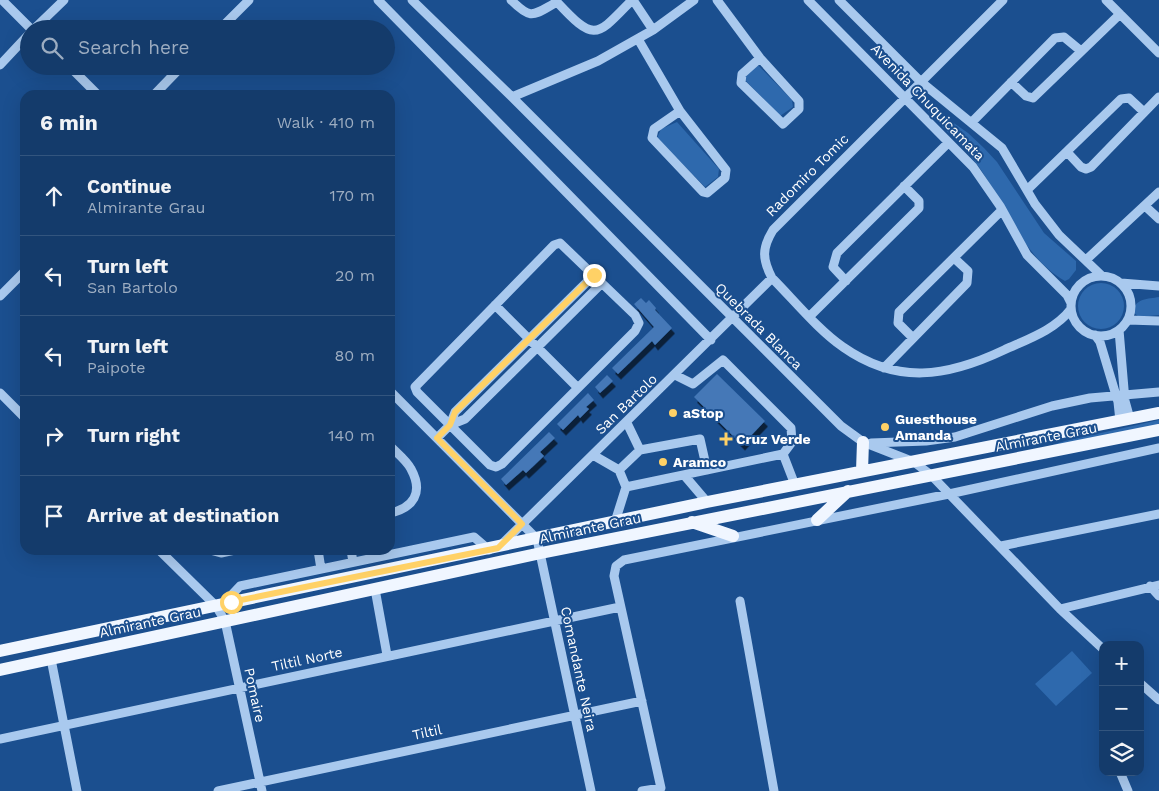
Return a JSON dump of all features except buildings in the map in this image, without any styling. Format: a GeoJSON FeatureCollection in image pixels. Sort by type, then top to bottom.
{"type":"FeatureCollection","features":[{"type":"Feature","properties":{"kind":"main road","name":"Almirante Grau"},"geometry":{"type":"LineString","coordinates":[[0,651],[494,549],[707,502],[1159,413]]}},
{"type":"Feature","properties":{"kind":"main road","name":"Almirante Grau"},"geometry":{"type":"LineString","coordinates":[[0,670],[541,553],[1159,430]]}},
{"type":"Feature","properties":{"kind":"main road"},"geometry":{"type":"LineString","coordinates":[[862,471],[863,442]]}},
{"type":"Feature","properties":{"kind":"main road"},"geometry":{"type":"LineString","coordinates":[[817,520],[848,491]]}},
{"type":"Feature","properties":{"kind":"main road"},"geometry":{"type":"LineString","coordinates":[[692,522],[733,536]]}},
{"type":"Feature","properties":{"kind":"street"},"geometry":{"type":"LineString","coordinates":[[2,0],[23,20]]}},
{"type":"Feature","properties":{"kind":"street"},"geometry":{"type":"LineString","coordinates":[[42,20],[64,0]]}},
{"type":"Feature","properties":{"kind":"street"},"geometry":{"type":"LineString","coordinates":[[229,20],[249,0]]}},
{"type":"Feature","properties":{"kind":"street"},"geometry":{"type":"LineString","coordinates":[[378,0],[711,340]]}},
{"type":"Feature","properties":{"kind":"street","name":"Quebrada Blanca"},"geometry":{"type":"LineString","coordinates":[[412,0],[512,97],[841,426],[863,442],[914,462],[931,476],[1001,546],[1060,609],[1099,645]]}},
{"type":"Feature","properties":{"kind":"street"},"geometry":{"type":"LineString","coordinates":[[511,0],[525,14],[530,15],[556,1],[584,29],[604,29],[633,0],[653,30]]}},
{"type":"Feature","properties":{"kind":"street"},"geometry":{"type":"LineString","coordinates":[[512,97],[598,61],[653,30],[694,0]]}},
{"type":"Feature","properties":{"kind":"street"},"geometry":{"type":"LineString","coordinates":[[716,0],[760,58],[799,102],[799,109],[783,124],[741,83],[742,74],[760,58]]}},
{"type":"Feature","properties":{"kind":"street","name":"Avenida Chuquicamata"},"geometry":{"type":"LineString","coordinates":[[808,0],[905,96],[973,167],[1002,210],[1027,256],[1067,295],[1078,325]]}},
{"type":"Feature","properties":{"kind":"street","name":"Avenida Chuquicamata"},"geometry":{"type":"LineString","coordinates":[[839,0],[920,81],[1002,148],[1035,204],[1059,235],[1102,276],[1112,278],[1121,283],[1159,286]]}},
{"type":"Feature","properties":{"kind":"street","name":"Radomiro Tomic"},"geometry":{"type":"LineString","coordinates":[[1003,0],[773,230],[765,243],[763,253],[766,266],[772,278],[842,346],[870,363],[909,374],[937,373],[962,367],[981,361],[1054,326],[1078,325]]}},
{"type":"Feature","properties":{"kind":"street"},"geometry":{"type":"LineString","coordinates":[[1106,0],[1159,53]]}},
{"type":"Feature","properties":{"kind":"street"},"geometry":{"type":"LineString","coordinates":[[1011,82],[1026,96],[1033,98],[1120,14]]}},
{"type":"Feature","properties":{"kind":"street"},"geometry":{"type":"LineString","coordinates":[[972,122],[1059,36],[1064,36],[1081,51]]}},
{"type":"Feature","properties":{"kind":"street"},"geometry":{"type":"LineString","coordinates":[[638,38],[680,111],[726,170],[725,178],[707,193],[703,192],[652,138],[654,129],[680,111]]}},
{"type":"Feature","properties":{"kind":"street"},"geometry":{"type":"LineString","coordinates":[[0,65],[20,44]]}},
{"type":"Feature","properties":{"kind":"street"},"geometry":{"type":"LineString","coordinates":[[78,75],[93,90]]}},
{"type":"Feature","properties":{"kind":"street"},"geometry":{"type":"LineString","coordinates":[[159,90],[173,75]]}},
{"type":"Feature","properties":{"kind":"street"},"geometry":{"type":"LineString","coordinates":[[1067,152],[1081,167],[1086,169],[1091,167],[1159,97]]}},
{"type":"Feature","properties":{"kind":"street"},"geometry":{"type":"LineString","coordinates":[[1027,190],[1121,99],[1129,98],[1144,112]]}},
{"type":"Feature","properties":{"kind":"street"},"geometry":{"type":"LineString","coordinates":[[846,281],[834,267],[837,253],[948,143]]}},
{"type":"Feature","properties":{"kind":"street"},"geometry":{"type":"LineString","coordinates":[[810,316],[919,208],[919,201],[904,186]]}},
{"type":"Feature","properties":{"kind":"street"},"geometry":{"type":"LineString","coordinates":[[1086,259],[1159,192]]}},
{"type":"Feature","properties":{"kind":"street"},"geometry":{"type":"LineString","coordinates":[[1145,206],[1159,219]]}},
{"type":"Feature","properties":{"kind":"street"},"geometry":{"type":"LineString","coordinates":[[913,338],[898,323],[897,317],[899,312],[1002,210]]}},
{"type":"Feature","properties":{"kind":"street"},"geometry":{"type":"LineString","coordinates":[[560,243],[594,275],[635,315],[639,323],[635,331],[502,464],[496,467],[490,465],[417,392],[415,387],[554,245],[560,243]]}},
{"type":"Feature","properties":{"kind":"street"},"geometry":{"type":"LineString","coordinates":[[884,368],[968,283],[968,271],[954,258]]}},
{"type":"Feature","properties":{"kind":"street"},"geometry":{"type":"LineString","coordinates":[[450,425],[455,412],[594,275]]}},
{"type":"Feature","properties":{"kind":"street"},"geometry":{"type":"LineString","coordinates":[[1071,306],[1074,292],[1081,283],[1091,277],[1102,276]]}},
{"type":"Feature","properties":{"kind":"street"},"geometry":{"type":"LineString","coordinates":[[0,296],[20,277]]}},
{"type":"Feature","properties":{"kind":"street","name":"San Bartolo"},"geometry":{"type":"LineString","coordinates":[[494,549],[627,423],[772,278]]}},
{"type":"Feature","properties":{"kind":"street"},"geometry":{"type":"LineString","coordinates":[[437,438],[450,425],[465,419],[602,283]]}},
{"type":"Feature","properties":{"kind":"street"},"geometry":{"type":"LineString","coordinates":[[1094,335],[1107,335],[1119,330],[1128,320],[1131,300],[1121,283]]}},
{"type":"Feature","properties":{"kind":"street"},"geometry":{"type":"LineString","coordinates":[[495,304],[578,388]]}},
{"type":"Feature","properties":{"kind":"street","name":"Radomiro Tomic"},"geometry":{"type":"LineString","coordinates":[[1054,326],[1071,306]]}},
{"type":"Feature","properties":{"kind":"street"},"geometry":{"type":"LineString","coordinates":[[1128,320],[1159,321]]}},
{"type":"Feature","properties":{"kind":"street"},"geometry":{"type":"LineString","coordinates":[[1078,325],[1094,335],[1100,342],[1119,394],[1125,420]]}},
{"type":"Feature","properties":{"kind":"street"},"geometry":{"type":"LineString","coordinates":[[1119,330],[1119,394]]}},
{"type":"Feature","properties":{"kind":"street"},"geometry":{"type":"LineString","coordinates":[[626,487],[783,454],[792,442],[791,428],[723,360],[693,384],[675,375]]}},
{"type":"Feature","properties":{"kind":"street"},"geometry":{"type":"LineString","coordinates":[[863,442],[906,443],[955,437],[1052,406],[1119,394],[1159,392]]}},
{"type":"Feature","properties":{"kind":"street"},"geometry":{"type":"LineString","coordinates":[[0,393],[20,413]]}},
{"type":"Feature","properties":{"kind":"street"},"geometry":{"type":"LineString","coordinates":[[395,396],[537,539]]}},
{"type":"Feature","properties":{"kind":"street"},"geometry":{"type":"LineString","coordinates":[[627,423],[640,450]]}},
{"type":"Feature","properties":{"kind":"street"},"geometry":{"type":"LineString","coordinates":[[620,470],[640,450],[700,438],[707,470]]}},
{"type":"Feature","properties":{"kind":"street"},"geometry":{"type":"LineString","coordinates":[[642,791],[661,788],[620,607],[614,576],[616,566],[632,556],[949,494],[1159,448]]}},
{"type":"Feature","properties":{"kind":"street"},"geometry":{"type":"LineString","coordinates":[[395,452],[411,468],[415,480],[415,494],[412,504],[404,510],[395,512]]}},
{"type":"Feature","properties":{"kind":"street"},"geometry":{"type":"LineString","coordinates":[[783,454],[795,485]]}},
{"type":"Feature","properties":{"kind":"street"},"geometry":{"type":"LineString","coordinates":[[593,455],[620,470],[626,487],[614,522]]}},
{"type":"Feature","properties":{"kind":"street"},"geometry":{"type":"LineString","coordinates":[[684,476],[707,502]]}},
{"type":"Feature","properties":{"kind":"street"},"geometry":{"type":"LineString","coordinates":[[1001,546],[1159,514]]}},
{"type":"Feature","properties":{"kind":"street"},"geometry":{"type":"LineString","coordinates":[[395,553],[474,537],[494,549]]}},
{"type":"Feature","properties":{"kind":"street","name":"Comandante Neira"},"geometry":{"type":"LineString","coordinates":[[537,539],[553,621],[591,791]]}},
{"type":"Feature","properties":{"kind":"street","name":"Pomaire"},"geometry":{"type":"LineString","coordinates":[[165,555],[220,605],[261,786]]}},
{"type":"Feature","properties":{"kind":"street"},"geometry":{"type":"LineString","coordinates":[[319,555],[321,569]]}},
{"type":"Feature","properties":{"kind":"street"},"geometry":{"type":"LineString","coordinates":[[352,555],[353,562]]}},
{"type":"Feature","properties":{"kind":"street"},"geometry":{"type":"LineString","coordinates":[[220,605],[240,586],[387,555]]}},
{"type":"Feature","properties":{"kind":"street"},"geometry":{"type":"LineString","coordinates":[[1060,609],[1155,586],[1159,596]]}},
{"type":"Feature","properties":{"kind":"street"},"geometry":{"type":"LineString","coordinates":[[375,589],[388,655]]}},
{"type":"Feature","properties":{"kind":"street"},"geometry":{"type":"LineString","coordinates":[[740,601],[774,791]]}},
{"type":"Feature","properties":{"kind":"street","name":"Tiltil Norte"},"geometry":{"type":"LineString","coordinates":[[0,739],[620,607]]}},
{"type":"Feature","properties":{"kind":"street"},"geometry":{"type":"LineString","coordinates":[[51,659],[77,791]]}},
{"type":"Feature","properties":{"kind":"street"},"geometry":{"type":"LineString","coordinates":[[1144,689],[1159,700]]}},
{"type":"Feature","properties":{"kind":"street","name":"Tiltil"},"geometry":{"type":"LineString","coordinates":[[218,791],[261,786],[642,701]]}},
{"type":"Feature","properties":{"kind":"street"},"geometry":{"type":"LineString","coordinates":[[1122,776],[1128,791]]}},
{"type":"Feature","properties":{"kind":"shaded area"},"geometry":{"type":"Polygon","coordinates":[[[758,65],[792,100],[793,107],[780,116],[746,81],[746,75],[758,65]]]}},
{"type":"Feature","properties":{"kind":"shaded area"},"geometry":{"type":"Polygon","coordinates":[[[918,98],[968,133],[997,162],[1044,233],[1076,261],[1076,270],[1069,279],[1065,281],[1037,258],[1025,243],[976,163],[931,115],[918,98]]]}},
{"type":"Feature","properties":{"kind":"shaded area"},"geometry":{"type":"Polygon","coordinates":[[[677,122],[719,169],[718,177],[705,187],[657,138],[661,129],[677,122]]]}},
{"type":"Feature","properties":{"kind":"shaded area"},"geometry":{"type":"Polygon","coordinates":[[[1096,283],[1106,283],[1120,293],[1124,306],[1120,319],[1114,325],[1106,329],[1096,329],[1082,319],[1078,311],[1078,301],[1088,287],[1096,283]]]}},
{"type":"Feature","properties":{"kind":"shaded area"},"geometry":{"type":"Polygon","coordinates":[[[1159,297],[1159,315],[1139,317],[1133,312],[1134,307],[1139,302],[1159,297]]]}},
{"type":"Feature","properties":{"kind":"shaded area"},"geometry":{"type":"Polygon","coordinates":[[[1159,420],[1159,426],[1024,454],[1065,441],[1159,420]]]}},
{"type":"Feature","properties":{"kind":"shaded area"},"geometry":{"type":"Polygon","coordinates":[[[1072,651],[1092,673],[1056,706],[1035,684],[1072,651]]]}},
{"type":"Feature","properties":{"kind":"place","name":"aStop"},"geometry":{"type":"Point","coordinates":[673,413]}},
{"type":"Feature","properties":{"kind":"place","name":"Guesthouse Amanda"},"geometry":{"type":"Point","coordinates":[885,427]}},
{"type":"Feature","properties":{"kind":"place","name":"Cruz Verde"},"geometry":{"type":"Point","coordinates":[726,439]}},
{"type":"Feature","properties":{"kind":"place","name":"Aramco"},"geometry":{"type":"Point","coordinates":[663,462]}},
{"type":"Feature","properties":{"kind":"route"},"geometry":{"type":"LineString","coordinates":[[231,602],[498,548],[522,524],[437,438],[450,425],[455,412],[594,275]]}}]}
